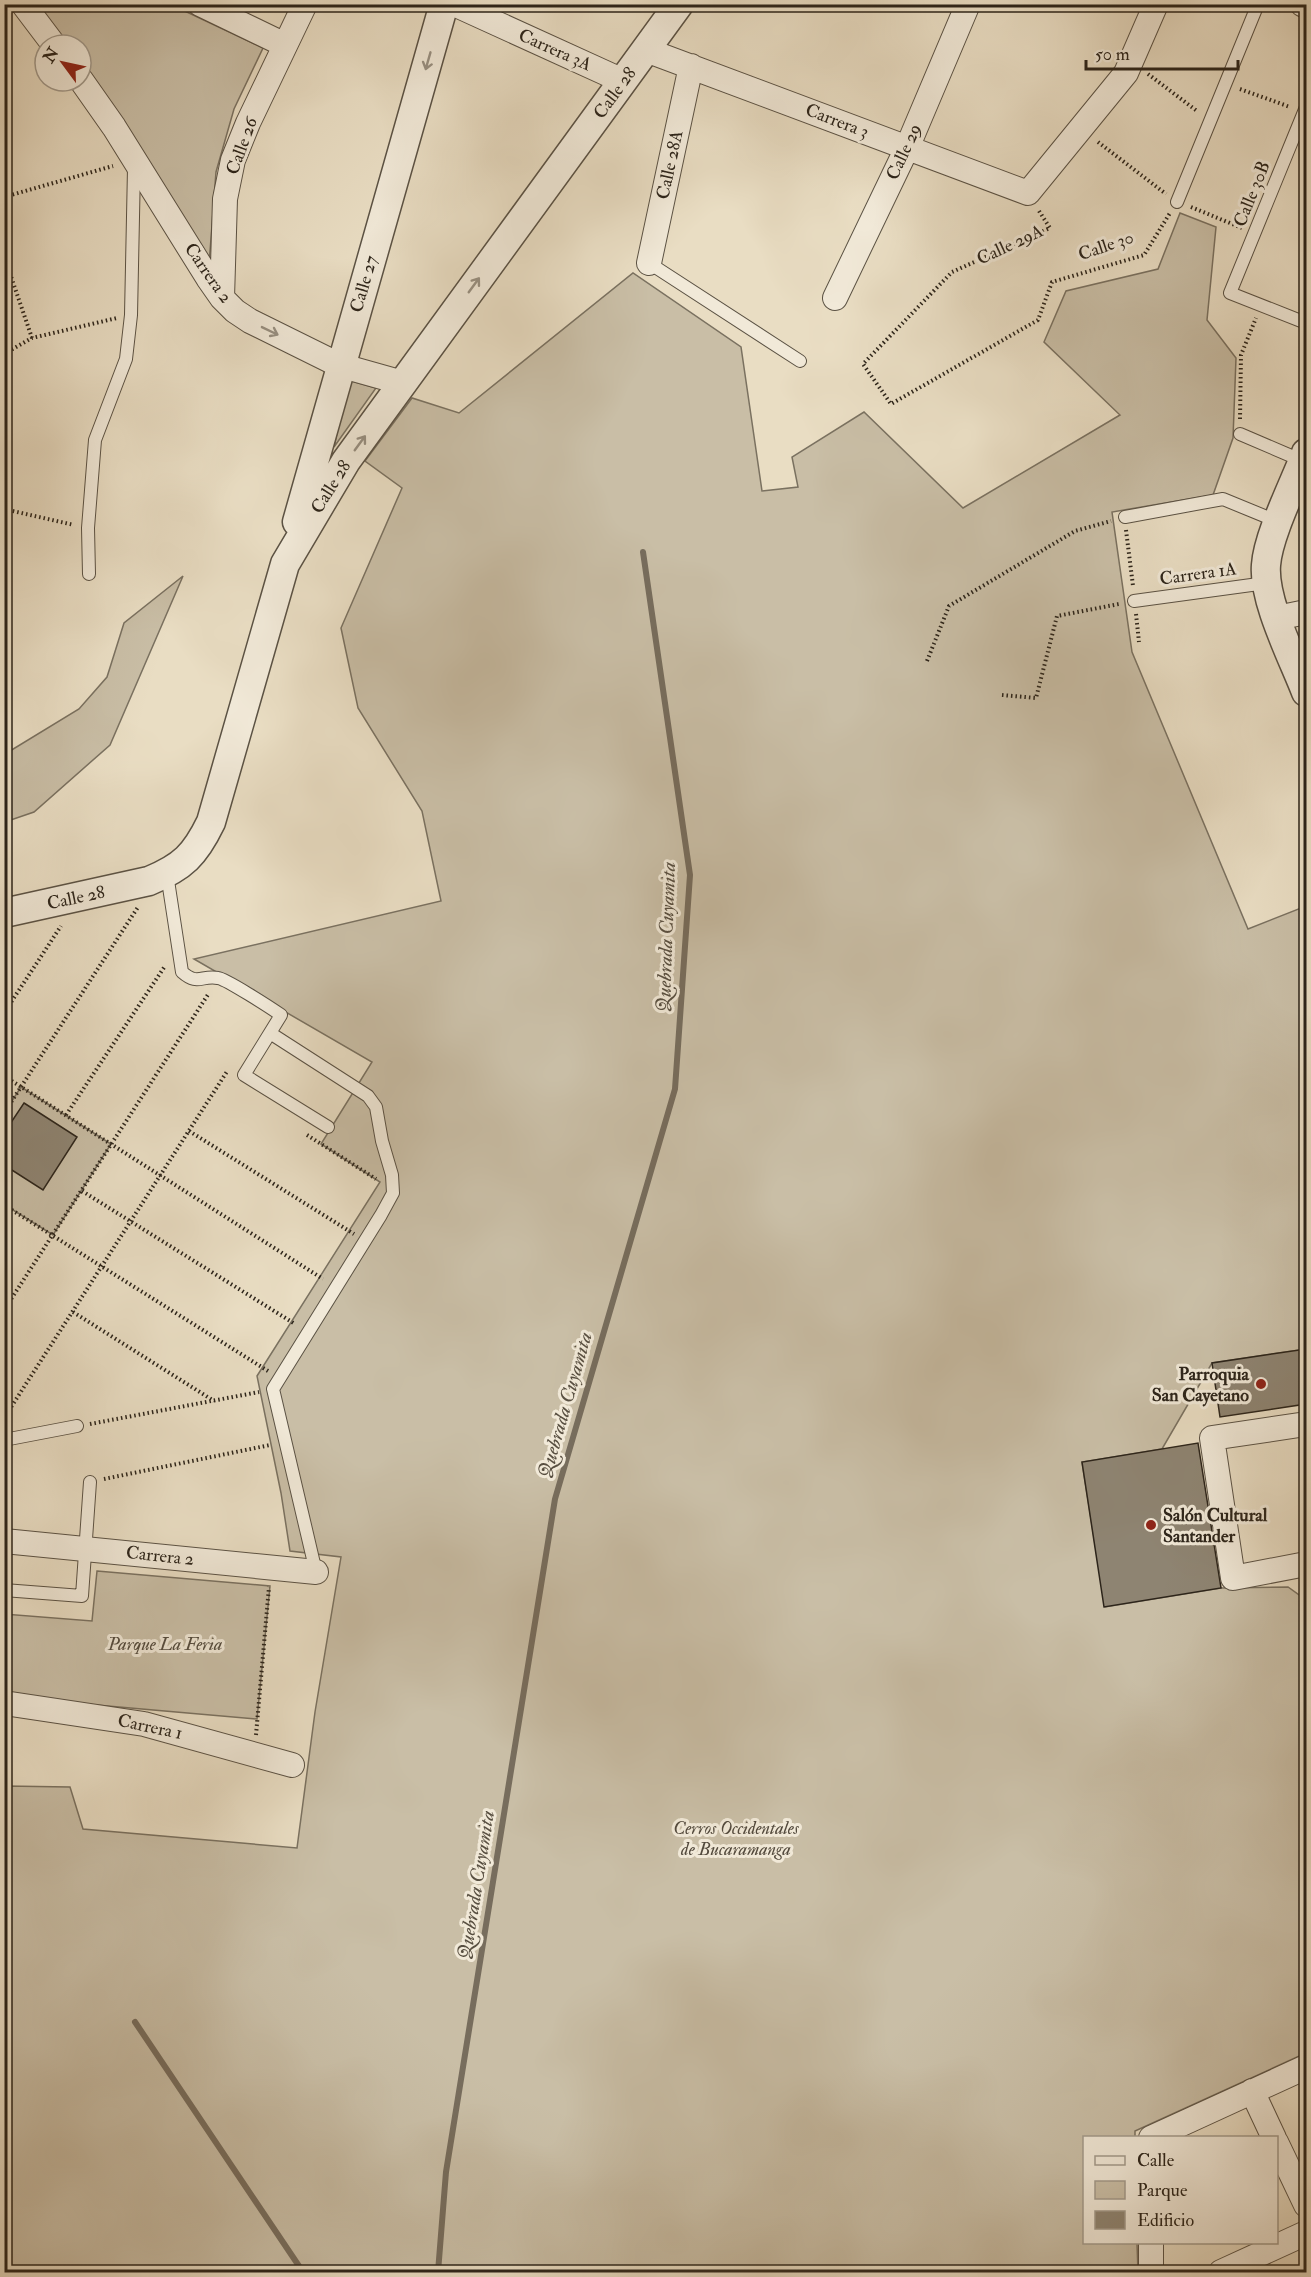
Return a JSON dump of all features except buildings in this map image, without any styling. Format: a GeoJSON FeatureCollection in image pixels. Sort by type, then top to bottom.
{"type":"FeatureCollection","features":[{"type":"Feature","properties":{"kind":"street"},"geometry":{"type":"LineString","coordinates":[[23,4],[45,33]]}},
{"type":"Feature","properties":{"kind":"street"},"geometry":{"type":"LineString","coordinates":[[200,4],[285,45]]}},
{"type":"Feature","properties":{"kind":"street","name":"Calle 26"},"geometry":{"type":"LineString","coordinates":[[222,298],[225,198],[233,160],[304,4]]}},
{"type":"Feature","properties":{"kind":"street","name":"Calle 27"},"geometry":{"type":"LineString","coordinates":[[285,564],[444,4]]}},
{"type":"Feature","properties":{"kind":"street","name":"Carrera 3A"},"geometry":{"type":"LineString","coordinates":[[454,4],[623,81]]}},
{"type":"Feature","properties":{"kind":"street","name":"Calle 28"},"geometry":{"type":"LineString","coordinates":[[4,913],[128,887],[161,876],[184,863],[193,854],[211,822],[285,564],[339,471],[679,4]]}},
{"type":"Feature","properties":{"kind":"street","name":"Calle 29"},"geometry":{"type":"LineString","coordinates":[[835,297],[908,148],[968,4]]}},
{"type":"Feature","properties":{"kind":"street"},"geometry":{"type":"LineString","coordinates":[[1028,193],[1126,73],[1156,4]]}},
{"type":"Feature","properties":{"kind":"street"},"geometry":{"type":"LineString","coordinates":[[1302,4],[1306,6]]}},
{"type":"Feature","properties":{"kind":"street","name":"Carrera 3"},"geometry":{"type":"LineString","coordinates":[[646,50],[1028,193]]}},
{"type":"Feature","properties":{"kind":"street","name":"Calle 28A"},"geometry":{"type":"LineString","coordinates":[[649,263],[691,66]]}},
{"type":"Feature","properties":{"kind":"street","name":"Carrera 2"},"geometry":{"type":"LineString","coordinates":[[90,93],[135,159],[222,298],[236,311],[250,321],[341,366],[403,383]]}},
{"type":"Feature","properties":{"kind":"street"},"geometry":{"type":"LineString","coordinates":[[1305,457],[1298,493],[1279,522],[1268,553],[1266,583],[1306,692]]}},
{"type":"Feature","properties":{"kind":"street"},"geometry":{"type":"LineString","coordinates":[[1277,618],[1306,612]]}},
{"type":"Feature","properties":{"kind":"street"},"geometry":{"type":"LineString","coordinates":[[1306,1424],[1212,1438],[1233,1578],[1306,1564]]}},
{"type":"Feature","properties":{"kind":"street","name":"Carrera 2"},"geometry":{"type":"LineString","coordinates":[[4,1541],[316,1572]]}},
{"type":"Feature","properties":{"kind":"street","name":"Carrera 1"},"geometry":{"type":"LineString","coordinates":[[4,1702],[144,1724],[292,1764]]}},
{"type":"Feature","properties":{"kind":"street"},"geometry":{"type":"LineString","coordinates":[[1155,2136],[1306,2067]]}},
{"type":"Feature","properties":{"kind":"street"},"geometry":{"type":"LineString","coordinates":[[1252,2091],[1273,2136]]}},
{"type":"Feature","properties":{"kind":"street"},"geometry":{"type":"LineString","coordinates":[[1278,2146],[1306,2205]]}},
{"type":"Feature","properties":{"kind":"street"},"geometry":{"type":"LineString","coordinates":[[1221,2272],[1306,2233]]}},
{"type":"Feature","properties":{"kind":"street"},"geometry":{"type":"LineString","coordinates":[[1151,2244],[1151,2272]]}},
{"type":"Feature","properties":{"kind":"lane"},"geometry":{"type":"LineString","coordinates":[[1177,202],[1258,4]]}},
{"type":"Feature","properties":{"kind":"lane","name":"Calle 30B"},"geometry":{"type":"LineString","coordinates":[[1262,305],[1230,293],[1305,110]]}},
{"type":"Feature","properties":{"kind":"lane"},"geometry":{"type":"LineString","coordinates":[[88,574],[88,528],[95,440],[126,359],[131,315],[135,159]]}},
{"type":"Feature","properties":{"kind":"lane"},"geometry":{"type":"LineString","coordinates":[[649,263],[800,362]]}},
{"type":"Feature","properties":{"kind":"lane"},"geometry":{"type":"LineString","coordinates":[[1262,305],[1306,323]]}},
{"type":"Feature","properties":{"kind":"lane"},"geometry":{"type":"LineString","coordinates":[[1240,434],[1305,457]]}},
{"type":"Feature","properties":{"kind":"lane"},"geometry":{"type":"LineString","coordinates":[[1125,517],[1223,499],[1279,522]]}},
{"type":"Feature","properties":{"kind":"lane","name":"Carrera 1A"},"geometry":{"type":"LineString","coordinates":[[1134,601],[1266,583]]}},
{"type":"Feature","properties":{"kind":"lane"},"geometry":{"type":"LineString","coordinates":[[161,876],[182,972],[198,981],[219,978],[281,1015],[244,1075],[328,1126]]}},
{"type":"Feature","properties":{"kind":"lane"},"geometry":{"type":"LineString","coordinates":[[270,1033],[368,1096],[376,1107],[382,1141],[392,1175],[393,1193],[276,1384],[286,1442],[316,1572]]}},
{"type":"Feature","properties":{"kind":"lane"},"geometry":{"type":"LineString","coordinates":[[4,1440],[77,1426]]}},
{"type":"Feature","properties":{"kind":"lane"},"geometry":{"type":"LineString","coordinates":[[4,1590],[82,1596],[90,1482]]}},
{"type":"Feature","properties":{"kind":"path"},"geometry":{"type":"LineString","coordinates":[[1131,61],[1210,121]]}},
{"type":"Feature","properties":{"kind":"path"},"geometry":{"type":"LineString","coordinates":[[1226,83],[1305,110]]}},
{"type":"Feature","properties":{"kind":"path"},"geometry":{"type":"LineString","coordinates":[[4,197],[135,159]]}},
{"type":"Feature","properties":{"kind":"path","name":"Calle 29A"},"geometry":{"type":"LineString","coordinates":[[891,404],[863,364],[952,272],[1050,228],[1028,193]]}},
{"type":"Feature","properties":{"kind":"path","name":"Calle 30"},"geometry":{"type":"LineString","coordinates":[[891,404],[1038,320],[1052,282],[1144,255],[1177,202]]}},
{"type":"Feature","properties":{"kind":"path"},"geometry":{"type":"LineString","coordinates":[[4,256],[6,269],[32,338]]}},
{"type":"Feature","properties":{"kind":"path"},"geometry":{"type":"LineString","coordinates":[[1240,434],[1240,355],[1262,305]]}},
{"type":"Feature","properties":{"kind":"path"},"geometry":{"type":"LineString","coordinates":[[4,354],[32,338],[131,315]]}},
{"type":"Feature","properties":{"kind":"path"},"geometry":{"type":"LineString","coordinates":[[4,508],[88,528]]}},
{"type":"Feature","properties":{"kind":"path"},"geometry":{"type":"LineString","coordinates":[[927,661],[949,606],[1075,531],[1125,517],[1139,642]]}},
{"type":"Feature","properties":{"kind":"path"},"geometry":{"type":"LineString","coordinates":[[1002,695],[1036,698],[1057,616],[1134,601]]}},
{"type":"Feature","properties":{"kind":"path"},"geometry":{"type":"LineString","coordinates":[[4,1113],[161,876]]}},
{"type":"Feature","properties":{"kind":"path"},"geometry":{"type":"LineString","coordinates":[[4,1013],[80,897]]}},
{"type":"Feature","properties":{"kind":"path"},"geometry":{"type":"LineString","coordinates":[[66,1116],[178,947]]}},
{"type":"Feature","properties":{"kind":"path"},"geometry":{"type":"LineString","coordinates":[[4,1310],[219,978]]}},
{"type":"Feature","properties":{"kind":"path"},"geometry":{"type":"LineString","coordinates":[[4,1418],[233,1062]]}},
{"type":"Feature","properties":{"kind":"path"},"geometry":{"type":"LineString","coordinates":[[4,1076],[336,1288]]}},
{"type":"Feature","properties":{"kind":"path"},"geometry":{"type":"LineString","coordinates":[[221,1081],[231,1087]]}},
{"type":"Feature","properties":{"kind":"path"},"geometry":{"type":"LineString","coordinates":[[189,1131],[365,1241]]}},
{"type":"Feature","properties":{"kind":"path"},"geometry":{"type":"LineString","coordinates":[[301,1132],[380,1182],[393,1193]]}},
{"type":"Feature","properties":{"kind":"path"},"geometry":{"type":"LineString","coordinates":[[82,1191],[309,1332]]}},
{"type":"Feature","properties":{"kind":"path"},"geometry":{"type":"LineString","coordinates":[[4,1213],[6,1206],[53,1235],[276,1384]]}},
{"type":"Feature","properties":{"kind":"path"},"geometry":{"type":"LineString","coordinates":[[73,1312],[214,1401]]}},
{"type":"Feature","properties":{"kind":"path"},"geometry":{"type":"LineString","coordinates":[[77,1426],[214,1401],[276,1384]]}},
{"type":"Feature","properties":{"kind":"path"},"geometry":{"type":"LineString","coordinates":[[90,1482],[286,1442]]}},
{"type":"Feature","properties":{"kind":"path"},"geometry":{"type":"LineString","coordinates":[[254,1754],[271,1567]]}},
{"type":"Feature","properties":{"kind":"green space"},"geometry":{"type":"Polygon","coordinates":[[[38,5],[172,5],[263,48],[234,109],[216,172],[209,265],[93,88],[93,33],[56,33],[38,5]]]}},
{"type":"Feature","properties":{"kind":"green space","name":"Cerros Occidentales de Bucaramanga"},"geometry":{"type":"Polygon","coordinates":[[[1180,213],[1216,227],[1207,320],[1236,358],[1233,438],[1213,495],[1112,512],[1132,652],[1248,929],[1306,906],[1306,1349],[1212,1363],[1162,1449],[1082,1462],[1105,1607],[1221,1588],[1288,1587],[1306,1600],[1306,2053],[1135,2131],[1135,2136],[1083,2136],[1083,2244],[1137,2244],[1138,2272],[5,2272],[5,1786],[70,1787],[83,1829],[297,1848],[315,1712],[341,1557],[290,1551],[281,1493],[257,1376],[380,1182],[321,1144],[372,1062],[194,959],[441,901],[422,811],[358,708],[341,628],[402,488],[365,461],[412,398],[459,413],[633,273],[741,347],[762,491],[798,487],[792,457],[864,412],[963,508],[1120,415],[1044,342],[1066,291],[1158,269],[1180,213]]]}},
{"type":"Feature","properties":{"kind":"green space"},"geometry":{"type":"Polygon","coordinates":[[[348,380],[376,388],[334,447],[348,380]]]}},
{"type":"Feature","properties":{"kind":"green space"},"geometry":{"type":"Polygon","coordinates":[[[183,576],[110,745],[34,812],[5,822],[5,754],[79,709],[107,677],[124,623],[183,576]]]}},
{"type":"Feature","properties":{"kind":"green space"},"geometry":{"type":"Polygon","coordinates":[[[21,1087],[111,1144],[53,1235],[5,1205],[4,1113],[21,1087]]]}},
{"type":"Feature","properties":{"kind":"green space","name":"Parque La Feria"},"geometry":{"type":"Polygon","coordinates":[[[97,1571],[270,1586],[257,1719],[5,1697],[4,1614],[92,1621],[97,1571]]]}},
{"type":"Feature","properties":{"kind":"waterway","name":"Quebrada Cuyamita"},"geometry":{"type":"LineString","coordinates":[[438,2272],[446,2172],[555,1499],[675,1089],[690,875],[643,552]]}},
{"type":"Feature","properties":{"kind":"waterway"},"geometry":{"type":"LineString","coordinates":[[135,2022],[303,2272]]}},
{"type":"Feature","properties":{"kind":"place","name":"Parroquia San Cayetano"},"geometry":{"type":"Point","coordinates":[1261,1384]}},
{"type":"Feature","properties":{"kind":"place","name":"Salón Cultural Santander"},"geometry":{"type":"Point","coordinates":[1151,1525]}}]}
